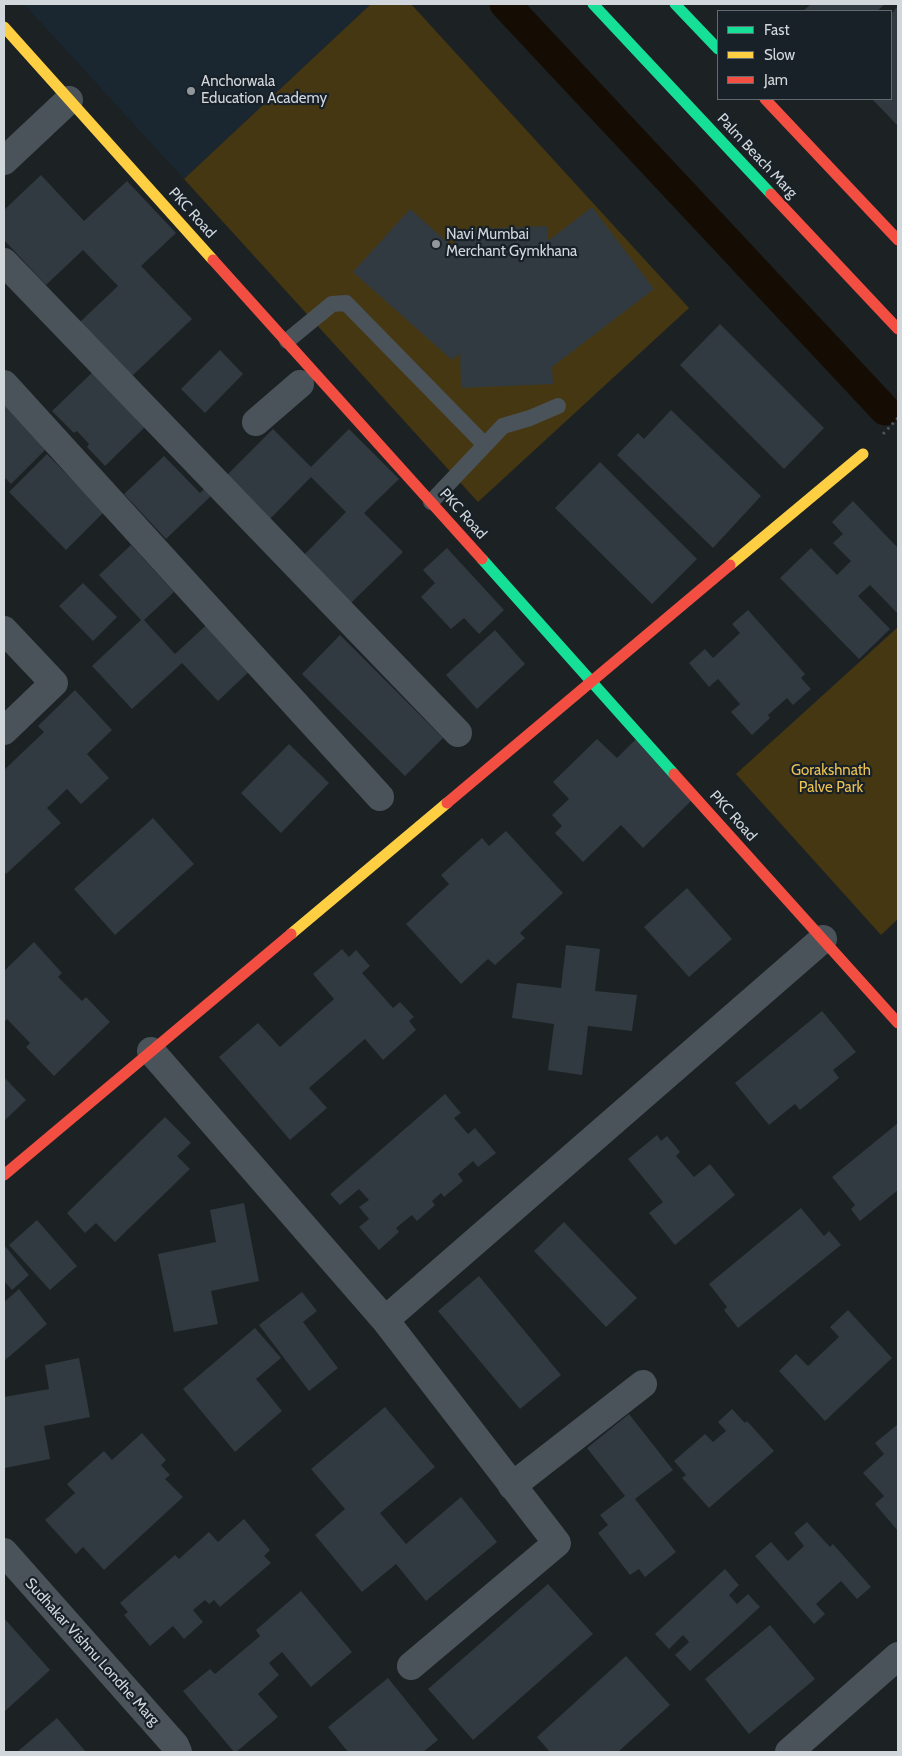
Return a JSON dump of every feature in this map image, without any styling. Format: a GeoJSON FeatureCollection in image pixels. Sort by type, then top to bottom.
{"type":"FeatureCollection","features":[{"type":"Feature","properties":{"kind":"street","name":"Palm Beach Marg"},"geometry":{"type":"LineString","coordinates":[[593,4],[898,329]]}},
{"type":"Feature","properties":{"kind":"street"},"geometry":{"type":"LineString","coordinates":[[676,4],[717,48]]}},
{"type":"Feature","properties":{"kind":"street","name":"PKC Road"},"geometry":{"type":"LineString","coordinates":[[4,27],[898,1023]]}},
{"type":"Feature","properties":{"kind":"street"},"geometry":{"type":"LineString","coordinates":[[4,161],[69,100]]}},
{"type":"Feature","properties":{"kind":"street"},"geometry":{"type":"LineString","coordinates":[[766,100],[898,240]]}},
{"type":"Feature","properties":{"kind":"street"},"geometry":{"type":"LineString","coordinates":[[4,262],[458,733]]}},
{"type":"Feature","properties":{"kind":"street"},"geometry":{"type":"LineString","coordinates":[[4,384],[380,797]]}},
{"type":"Feature","properties":{"kind":"street"},"geometry":{"type":"LineString","coordinates":[[256,422],[300,384]]}},
{"type":"Feature","properties":{"kind":"street"},"geometry":{"type":"LineString","coordinates":[[4,1175],[863,454]]}},
{"type":"Feature","properties":{"kind":"street"},"geometry":{"type":"LineString","coordinates":[[4,630],[54,683],[4,731]]}},
{"type":"Feature","properties":{"kind":"street"},"geometry":{"type":"LineString","coordinates":[[384,1320],[823,939]]}},
{"type":"Feature","properties":{"kind":"street"},"geometry":{"type":"LineString","coordinates":[[151,1052],[384,1320],[557,1543],[411,1666]]}},
{"type":"Feature","properties":{"kind":"street"},"geometry":{"type":"LineString","coordinates":[[512,1486],[643,1384]]}},
{"type":"Feature","properties":{"kind":"street","name":"Sudhakar Vishnu Londhe Marg"},"geometry":{"type":"LineString","coordinates":[[4,1552],[169,1738],[178,1752]]}},
{"type":"Feature","properties":{"kind":"street"},"geometry":{"type":"LineString","coordinates":[[789,1752],[898,1656]]}},
{"type":"Feature","properties":{"kind":"lane"},"geometry":{"type":"LineString","coordinates":[[287,342],[332,304],[346,303],[485,445]]}},
{"type":"Feature","properties":{"kind":"lane"},"geometry":{"type":"LineString","coordinates":[[432,502],[503,426],[530,418],[558,406]]}},
{"type":"Feature","properties":{"kind":"shaded area","name":"Anchorwala Education Academy"},"geometry":{"type":"Polygon","coordinates":[[[24,4],[371,4],[184,179],[24,4]]]}},
{"type":"Feature","properties":{"kind":"green space","name":"Navi Mumbai Merchant Gymkhana"},"geometry":{"type":"Polygon","coordinates":[[[371,4],[411,4],[689,308],[478,502],[184,179],[371,4]]]}},
{"type":"Feature","properties":{"kind":"green space","name":"Gorakshnath Palve Park"},"geometry":{"type":"Polygon","coordinates":[[[898,627],[898,919],[881,935],[736,774],[898,627]]]}},
{"type":"Feature","properties":{"kind":"building"},"geometry":{"type":"Polygon","coordinates":[[[811,4],[885,4],[878,10],[804,10],[811,4]]]}},
{"type":"Feature","properties":{"kind":"building"},"geometry":{"type":"Polygon","coordinates":[[[898,6],[898,126],[873,100],[892,100],[892,13],[898,6]]]}},
{"type":"Feature","properties":{"kind":"building"},"geometry":{"type":"Polygon","coordinates":[[[41,175],[84,221],[127,181],[176,233],[141,266],[192,319],[132,376],[80,322],[118,286],[83,250],[46,285],[4,240],[4,210],[41,175]]]}},
{"type":"Feature","properties":{"kind":"building"},"geometry":{"type":"Polygon","coordinates":[[[592,207],[654,289],[552,367],[553,384],[461,388],[460,353],[452,360],[353,272],[410,209],[456,250],[455,230],[547,226],[548,241],[592,207]]]}},
{"type":"Feature","properties":{"kind":"building"},"geometry":{"type":"Polygon","coordinates":[[[720,324],[824,428],[784,469],[680,365],[720,324]]]}},
{"type":"Feature","properties":{"kind":"building"},"geometry":{"type":"Polygon","coordinates":[[[220,350],[243,374],[205,413],[181,389],[220,350]]]}},
{"type":"Feature","properties":{"kind":"building"},"geometry":{"type":"Polygon","coordinates":[[[99,366],[146,426],[105,466],[87,447],[89,444],[77,431],[74,433],[52,411],[99,366]]]}},
{"type":"Feature","properties":{"kind":"building"},"geometry":{"type":"Polygon","coordinates":[[[4,401],[48,447],[11,484],[4,477],[4,401]]]}},
{"type":"Feature","properties":{"kind":"building"},"geometry":{"type":"Polygon","coordinates":[[[671,410],[761,496],[713,548],[617,455],[638,433],[644,439],[671,410]]]}},
{"type":"Feature","properties":{"kind":"building"},"geometry":{"type":"Polygon","coordinates":[[[273,429],[311,467],[349,429],[399,479],[364,513],[403,552],[351,603],[303,556],[346,512],[311,477],[269,520],[225,477],[273,429]]]}},
{"type":"Feature","properties":{"kind":"building"},"geometry":{"type":"Polygon","coordinates":[[[47,454],[104,512],[66,550],[9,492],[47,454]]]}},
{"type":"Feature","properties":{"kind":"building"},"geometry":{"type":"Polygon","coordinates":[[[164,456],[200,493],[204,489],[211,496],[166,539],[124,494],[164,456]]]}},
{"type":"Feature","properties":{"kind":"building"},"geometry":{"type":"Polygon","coordinates":[[[600,462],[697,559],[652,604],[555,508],[600,462]]]}},
{"type":"Feature","properties":{"kind":"building"},"geometry":{"type":"Polygon","coordinates":[[[853,501],[898,548],[898,614],[870,585],[858,596],[890,629],[859,659],[780,578],[811,548],[837,575],[851,561],[833,543],[843,534],[832,522],[853,501]]]}},
{"type":"Feature","properties":{"kind":"building"},"geometry":{"type":"Polygon","coordinates":[[[131,545],[174,592],[144,620],[175,654],[213,619],[256,665],[218,701],[182,663],[132,709],[92,666],[141,620],[99,575],[131,545]]]}},
{"type":"Feature","properties":{"kind":"building"},"geometry":{"type":"Polygon","coordinates":[[[447,548],[504,610],[479,634],[464,618],[451,629],[421,597],[435,583],[423,570],[447,548]]]}},
{"type":"Feature","properties":{"kind":"building"},"geometry":{"type":"Polygon","coordinates":[[[83,583],[117,617],[93,641],[59,606],[83,583]]]}},
{"type":"Feature","properties":{"kind":"building"},"geometry":{"type":"Polygon","coordinates":[[[748,610],[805,674],[801,678],[811,689],[793,705],[787,698],[768,715],[770,718],[752,735],[731,712],[740,704],[718,679],[709,687],[689,663],[705,649],[713,658],[740,633],[732,624],[748,610]]]}},
{"type":"Feature","properties":{"kind":"building"},"geometry":{"type":"Polygon","coordinates":[[[495,630],[525,664],[477,709],[446,675],[495,630]]]}},
{"type":"Feature","properties":{"kind":"building"},"geometry":{"type":"Polygon","coordinates":[[[340,635],[443,738],[405,776],[302,674],[340,635]]]}},
{"type":"Feature","properties":{"kind":"building"},"geometry":{"type":"Polygon","coordinates":[[[75,690],[112,730],[87,754],[109,778],[81,804],[67,789],[47,808],[61,823],[6,874],[4,871],[4,770],[44,732],[38,726],[75,690]]]}},
{"type":"Feature","properties":{"kind":"building"},"geometry":{"type":"Polygon","coordinates":[[[597,739],[617,758],[636,739],[693,799],[643,848],[621,825],[583,862],[555,833],[562,826],[552,815],[569,799],[553,782],[597,739]]]}},
{"type":"Feature","properties":{"kind":"building"},"geometry":{"type":"Polygon","coordinates":[[[289,744],[329,783],[281,833],[241,793],[289,744]]]}},
{"type":"Feature","properties":{"kind":"building"},"geometry":{"type":"Polygon","coordinates":[[[153,818],[194,864],[115,935],[74,889],[153,818]]]}},
{"type":"Feature","properties":{"kind":"building"},"geometry":{"type":"Polygon","coordinates":[[[506,831],[563,893],[520,933],[525,938],[495,965],[488,959],[461,984],[406,924],[449,884],[441,875],[482,838],[489,846],[506,831]]]}},
{"type":"Feature","properties":{"kind":"building"},"geometry":{"type":"Polygon","coordinates":[[[687,888],[732,939],[689,977],[644,927],[687,888]]]}},
{"type":"Feature","properties":{"kind":"building"},"geometry":{"type":"Polygon","coordinates":[[[34,942],[62,973],[58,977],[82,1001],[86,997],[110,1022],[54,1076],[26,1047],[30,1043],[7,1019],[4,1022],[4,971],[34,942]]]}},
{"type":"Feature","properties":{"kind":"building"},"geometry":{"type":"Polygon","coordinates":[[[566,945],[600,949],[595,991],[637,995],[632,1031],[588,1026],[582,1075],[548,1070],[554,1024],[512,1018],[517,983],[561,988],[566,945]]]}},
{"type":"Feature","properties":{"kind":"building"},"geometry":{"type":"Polygon","coordinates":[[[342,949],[349,957],[356,950],[370,966],[362,973],[393,1008],[400,1002],[414,1017],[409,1021],[416,1030],[383,1060],[365,1039],[309,1088],[327,1108],[290,1140],[219,1057],[258,1023],[280,1047],[334,999],[313,974],[342,949]]]}},
{"type":"Feature","properties":{"kind":"building"},"geometry":{"type":"Polygon","coordinates":[[[822,1011],[856,1052],[833,1070],[839,1078],[800,1110],[795,1104],[769,1125],[735,1083],[822,1011]]]}},
{"type":"Feature","properties":{"kind":"building"},"geometry":{"type":"Polygon","coordinates":[[[4,1077],[26,1100],[4,1121],[4,1077]]]}},
{"type":"Feature","properties":{"kind":"building"},"geometry":{"type":"Polygon","coordinates":[[[445,1094],[461,1113],[454,1118],[468,1134],[475,1128],[496,1153],[478,1167],[473,1161],[458,1174],[463,1181],[444,1197],[441,1193],[432,1201],[435,1205],[417,1221],[412,1215],[396,1228],[399,1232],[379,1250],[359,1227],[369,1219],[359,1207],[369,1200],[359,1189],[340,1205],[330,1194],[445,1094]]]}},
{"type":"Feature","properties":{"kind":"building"},"geometry":{"type":"Polygon","coordinates":[[[165,1117],[191,1143],[177,1156],[190,1169],[115,1242],[96,1223],[85,1233],[67,1213],[165,1117]]]}},
{"type":"Feature","properties":{"kind":"building"},"geometry":{"type":"Polygon","coordinates":[[[898,1123],[898,1190],[860,1221],[851,1209],[855,1205],[832,1177],[898,1123]]]}},
{"type":"Feature","properties":{"kind":"building"},"geometry":{"type":"Polygon","coordinates":[[[657,1135],[661,1141],[667,1136],[680,1152],[676,1156],[694,1177],[710,1164],[735,1195],[675,1245],[649,1213],[663,1202],[628,1159],[657,1135]]]}},
{"type":"Feature","properties":{"kind":"building"},"geometry":{"type":"Polygon","coordinates":[[[244,1203],[259,1281],[211,1291],[218,1324],[174,1332],[158,1254],[216,1242],[210,1210],[244,1203]]]}},
{"type":"Feature","properties":{"kind":"building"},"geometry":{"type":"Polygon","coordinates":[[[801,1208],[824,1236],[829,1231],[841,1245],[738,1328],[724,1310],[727,1307],[709,1284],[801,1208]]]}},
{"type":"Feature","properties":{"kind":"building"},"geometry":{"type":"Polygon","coordinates":[[[37,1220],[77,1266],[50,1290],[9,1245],[37,1220]]]}},
{"type":"Feature","properties":{"kind":"building"},"geometry":{"type":"Polygon","coordinates":[[[564,1222],[637,1298],[606,1327],[534,1251],[564,1222]]]}},
{"type":"Feature","properties":{"kind":"building"},"geometry":{"type":"Polygon","coordinates":[[[4,1245],[29,1275],[12,1290],[4,1281],[4,1245]]]}},
{"type":"Feature","properties":{"kind":"building"},"geometry":{"type":"Polygon","coordinates":[[[479,1276],[561,1375],[520,1409],[438,1311],[479,1276]]]}},
{"type":"Feature","properties":{"kind":"building"},"geometry":{"type":"Polygon","coordinates":[[[19,1289],[47,1324],[4,1361],[4,1302],[19,1289]]]}},
{"type":"Feature","properties":{"kind":"building"},"geometry":{"type":"Polygon","coordinates":[[[302,1292],[317,1311],[303,1322],[338,1368],[309,1391],[259,1325],[302,1292]]]}},
{"type":"Feature","properties":{"kind":"building"},"geometry":{"type":"Polygon","coordinates":[[[848,1310],[892,1358],[825,1421],[779,1371],[796,1354],[808,1366],[839,1337],[830,1327],[848,1310]]]}},
{"type":"Feature","properties":{"kind":"building"},"geometry":{"type":"Polygon","coordinates":[[[255,1328],[281,1358],[256,1379],[282,1411],[235,1452],[183,1389],[255,1328]]]}},
{"type":"Feature","properties":{"kind":"building"},"geometry":{"type":"Polygon","coordinates":[[[79,1358],[90,1417],[44,1426],[50,1459],[5,1468],[4,1397],[49,1389],[45,1365],[79,1358]]]}},
{"type":"Feature","properties":{"kind":"building"},"geometry":{"type":"Polygon","coordinates":[[[385,1407],[435,1467],[380,1513],[406,1544],[461,1497],[497,1542],[426,1601],[396,1564],[362,1592],[315,1535],[345,1509],[311,1469],[385,1407]]]}},
{"type":"Feature","properties":{"kind":"building"},"geometry":{"type":"Polygon","coordinates":[[[732,1409],[745,1423],[747,1421],[774,1451],[709,1508],[682,1478],[686,1475],[674,1461],[705,1434],[713,1442],[726,1431],[718,1422],[732,1409]]]}},
{"type":"Feature","properties":{"kind":"building"},"geometry":{"type":"Polygon","coordinates":[[[629,1414],[673,1470],[635,1499],[676,1552],[645,1577],[639,1569],[630,1575],[598,1533],[608,1525],[600,1515],[625,1496],[587,1448],[629,1414]]]}},
{"type":"Feature","properties":{"kind":"building"},"geometry":{"type":"Polygon","coordinates":[[[898,1424],[898,1531],[875,1504],[884,1496],[863,1473],[884,1454],[875,1443],[898,1424]]]}},
{"type":"Feature","properties":{"kind":"building"},"geometry":{"type":"Polygon","coordinates":[[[142,1433],[166,1460],[161,1465],[170,1475],[165,1479],[183,1497],[104,1570],[83,1547],[76,1554],[45,1520],[75,1493],[67,1484],[104,1451],[112,1460],[142,1433]]]}},
{"type":"Feature","properties":{"kind":"building"},"geometry":{"type":"Polygon","coordinates":[[[244,1519],[270,1550],[264,1556],[271,1563],[220,1607],[214,1600],[209,1604],[205,1600],[193,1610],[203,1622],[184,1639],[173,1626],[150,1646],[124,1615],[128,1612],[120,1603],[175,1555],[179,1559],[209,1532],[218,1542],[244,1519]]]}},
{"type":"Feature","properties":{"kind":"building"},"geometry":{"type":"Polygon","coordinates":[[[807,1522],[830,1547],[833,1544],[871,1587],[857,1599],[841,1581],[816,1604],[825,1614],[814,1624],[755,1556],[771,1542],[788,1561],[804,1546],[794,1533],[807,1522]]]}},
{"type":"Feature","properties":{"kind":"building"},"geometry":{"type":"Polygon","coordinates":[[[725,1569],[739,1585],[729,1595],[737,1604],[748,1594],[760,1607],[690,1671],[675,1655],[689,1642],[683,1635],[669,1649],[655,1634],[725,1569]]]}},
{"type":"Feature","properties":{"kind":"building"},"geometry":{"type":"Polygon","coordinates":[[[548,1584],[593,1634],[473,1740],[428,1689],[548,1584]]]}},
{"type":"Feature","properties":{"kind":"building"},"geometry":{"type":"Polygon","coordinates":[[[301,1591],[352,1652],[311,1687],[282,1652],[269,1663],[279,1675],[258,1694],[278,1717],[234,1752],[183,1691],[210,1669],[215,1674],[260,1636],[256,1630],[301,1591]]]}},
{"type":"Feature","properties":{"kind":"building"},"geometry":{"type":"Polygon","coordinates":[[[4,1618],[50,1670],[4,1712],[4,1618]]]}},
{"type":"Feature","properties":{"kind":"building"},"geometry":{"type":"Polygon","coordinates":[[[770,1625],[815,1679],[749,1734],[705,1679],[770,1625]]]}},
{"type":"Feature","properties":{"kind":"building"},"geometry":{"type":"Polygon","coordinates":[[[626,1656],[670,1705],[618,1752],[550,1752],[537,1737],[626,1656]]]}},
{"type":"Feature","properties":{"kind":"building"},"geometry":{"type":"Polygon","coordinates":[[[388,1678],[438,1740],[423,1752],[348,1752],[328,1727],[388,1678]]]}},
{"type":"Feature","properties":{"kind":"building"},"geometry":{"type":"Polygon","coordinates":[[[57,1718],[86,1752],[17,1752],[57,1718]]]}},
{"type":"Feature","properties":{"kind":"waterway"},"geometry":{"type":"LineString","coordinates":[[505,4],[885,410]]}},
{"type":"Feature","properties":{"kind":"traffic: fast"},"geometry":{"type":"LineString","coordinates":[[593,4],[771,194]]}},
{"type":"Feature","properties":{"kind":"traffic: fast"},"geometry":{"type":"LineString","coordinates":[[675,4],[717,48]]}},
{"type":"Feature","properties":{"kind":"traffic: fast"},"geometry":{"type":"LineString","coordinates":[[482,559],[674,774]]}},
{"type":"Feature","properties":{"kind":"traffic: slow"},"geometry":{"type":"LineString","coordinates":[[4,27],[213,260]]}},
{"type":"Feature","properties":{"kind":"traffic: slow"},"geometry":{"type":"LineString","coordinates":[[730,565],[863,454]]}},
{"type":"Feature","properties":{"kind":"traffic: slow"},"geometry":{"type":"LineString","coordinates":[[291,934],[447,803]]}},
{"type":"Feature","properties":{"kind":"traffic: jam"},"geometry":{"type":"LineString","coordinates":[[766,100],[898,240]]}},
{"type":"Feature","properties":{"kind":"traffic: jam"},"geometry":{"type":"LineString","coordinates":[[771,194],[898,329]]}},
{"type":"Feature","properties":{"kind":"traffic: jam"},"geometry":{"type":"LineString","coordinates":[[213,260],[482,559]]}},
{"type":"Feature","properties":{"kind":"traffic: jam"},"geometry":{"type":"LineString","coordinates":[[447,803],[730,565]]}},
{"type":"Feature","properties":{"kind":"traffic: jam"},"geometry":{"type":"LineString","coordinates":[[674,774],[898,1023]]}},
{"type":"Feature","properties":{"kind":"traffic: jam"},"geometry":{"type":"LineString","coordinates":[[4,1175],[291,934]]}},
{"type":"Feature","properties":{"kind":"place","name":"Anchorwala Education Academy"},"geometry":{"type":"Point","coordinates":[191,91]}},
{"type":"Feature","properties":{"kind":"place","name":"Navi Mumbai Merchant Gymkhana"},"geometry":{"type":"Point","coordinates":[436,244]}}]}
